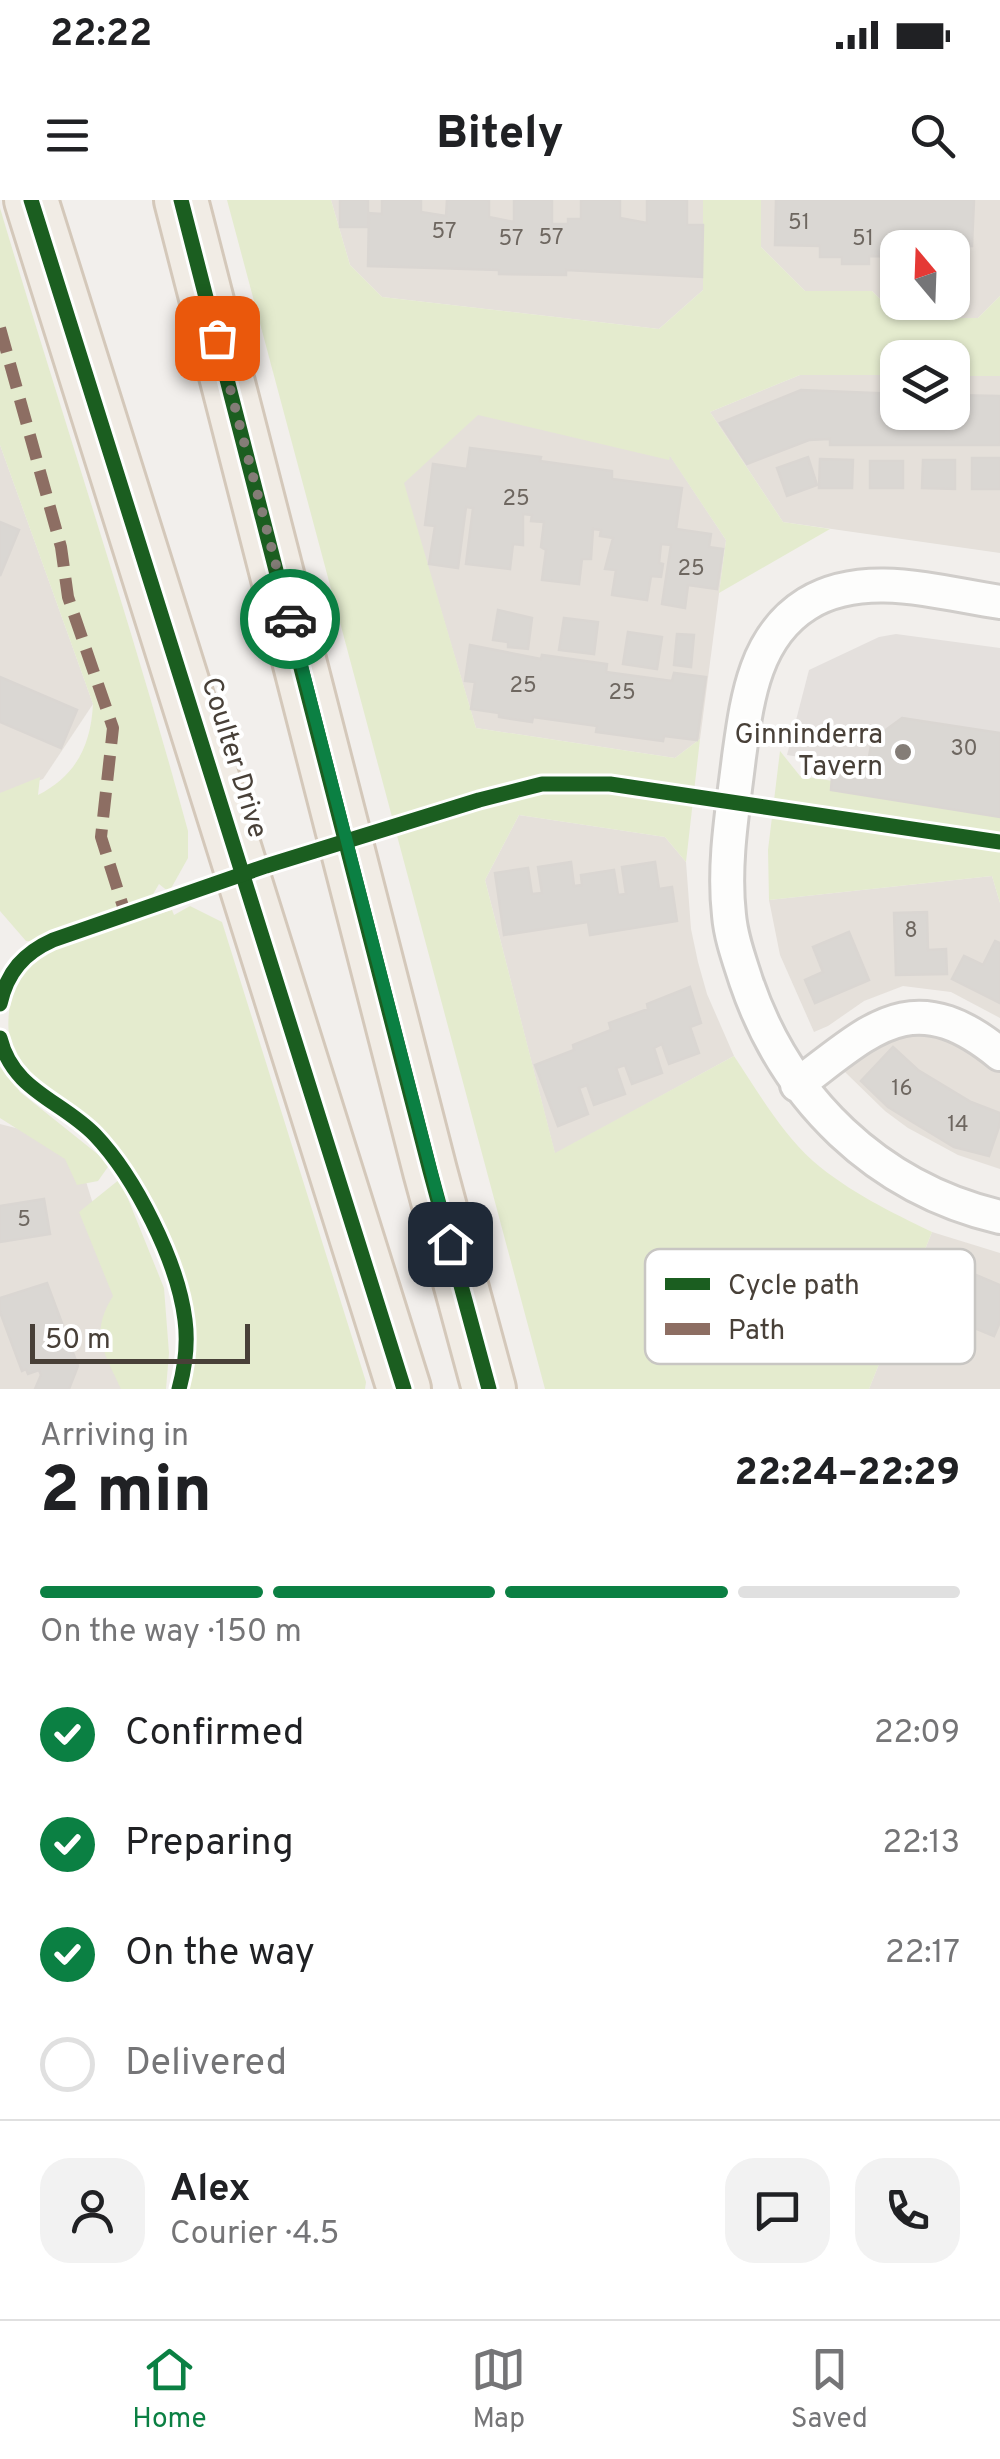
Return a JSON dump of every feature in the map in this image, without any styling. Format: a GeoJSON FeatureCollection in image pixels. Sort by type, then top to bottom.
{"type":"FeatureCollection","features":[{"type":"Feature","properties":{"kind":"main road","name":"Coulter Drive"},"geometry":{"type":"LineString","coordinates":[[31,200],[404,1389]]}},
{"type":"Feature","properties":{"kind":"main road"},"geometry":{"type":"LineString","coordinates":[[181,200],[489,1389]]}},
{"type":"Feature","properties":{"kind":"street"},"geometry":{"type":"LineString","coordinates":[[1000,602],[898,586],[861,586],[809,602],[789,618],[765,648],[751,681],[729,859],[729,914],[734,943],[759,1018],[797,1085],[847,1138],[904,1180],[964,1208],[1000,1217]]}},
{"type":"Feature","properties":{"kind":"street"},"geometry":{"type":"LineString","coordinates":[[797,1085],[870,1030],[905,1016],[932,1018],[1000,1054]]}},
{"type":"Feature","properties":{"kind":"shaded area"},"geometry":{"type":"Polygon","coordinates":[[[331,200],[703,200],[703,290],[659,329],[382,297],[350,265],[331,200]]]}},
{"type":"Feature","properties":{"kind":"shaded area"},"geometry":{"type":"Polygon","coordinates":[[[761,200],[1000,200],[1000,296],[978,318],[970,318],[970,230],[880,230],[880,299],[872,291],[805,291],[761,247],[761,200]]]}},
{"type":"Feature","properties":{"kind":"shaded area"},"geometry":{"type":"Polygon","coordinates":[[[800,375],[880,375],[880,430],[970,430],[970,376],[1000,376],[1000,553],[783,522],[710,412],[800,375]]]}},
{"type":"Feature","properties":{"kind":"shaded area"},"geometry":{"type":"Polygon","coordinates":[[[482,410],[669,454],[726,540],[700,739],[675,758],[476,728],[403,483],[482,410]]]}},
{"type":"Feature","properties":{"kind":"shaded area"},"geometry":{"type":"Polygon","coordinates":[[[0,445],[93,704],[43,779],[0,795],[0,445]]]}},
{"type":"Feature","properties":{"kind":"shaded area"},"geometry":{"type":"Polygon","coordinates":[[[896,634],[1000,648],[1000,733],[867,768],[787,755],[809,670],[879,637],[896,634]]]}},
{"type":"Feature","properties":{"kind":"shaded area"},"geometry":{"type":"Polygon","coordinates":[[[519,815],[665,837],[686,862],[691,929],[698,962],[707,994],[734,1056],[555,1154],[485,880],[519,815]]]}},
{"type":"Feature","properties":{"kind":"shaded area"},"geometry":{"type":"Polygon","coordinates":[[[992,876],[1000,903],[1000,1018],[951,992],[903,986],[864,1001],[814,1032],[780,955],[769,900],[992,876]]]}},
{"type":"Feature","properties":{"kind":"shaded area"},"geometry":{"type":"Polygon","coordinates":[[[923,1030],[960,1045],[1000,1071],[1000,1169],[958,1155],[908,1128],[845,1072],[882,1040],[923,1030]]]}},
{"type":"Feature","properties":{"kind":"shaded area"},"geometry":{"type":"Polygon","coordinates":[[[0,1124],[74,1143],[132,1329],[122,1389],[0,1389],[0,1124]]]}},
{"type":"Feature","properties":{"kind":"shaded area"},"geometry":{"type":"Polygon","coordinates":[[[932,1232],[1000,1253],[1000,1389],[869,1389],[879,1364],[975,1364],[975,1249],[925,1249],[932,1232]]]}},
{"type":"Feature","properties":{"kind":"green space"},"geometry":{"type":"Polygon","coordinates":[[[227,200],[331,200],[350,265],[382,297],[659,329],[703,290],[703,200],[761,200],[761,247],[805,291],[872,291],[880,299],[880,320],[970,320],[978,318],[1000,296],[1000,376],[970,376],[970,340],[880,340],[880,375],[800,375],[710,412],[783,522],[830,529],[719,593],[726,540],[670,456],[669,460],[478,415],[404,483],[476,728],[675,758],[700,739],[686,862],[665,837],[519,815],[485,880],[555,1153],[734,1056],[780,1125],[813,1161],[856,1192],[932,1232],[925,1249],[645,1249],[645,1364],[879,1364],[869,1389],[545,1389],[227,200]]]}},
{"type":"Feature","properties":{"kind":"green space"},"geometry":{"type":"Polygon","coordinates":[[[0,208],[188,831],[188,858],[169,892],[159,884],[143,906],[40,942],[26,941],[0,911],[0,793],[40,777],[38,795],[62,779],[85,746],[93,704],[0,445],[0,208]]]}},
{"type":"Feature","properties":{"kind":"green space"},"geometry":{"type":"Polygon","coordinates":[[[780,751],[800,776],[1000,806],[1000,903],[992,876],[769,900],[768,850],[780,751]]]}},
{"type":"Feature","properties":{"kind":"green space"},"geometry":{"type":"Polygon","coordinates":[[[190,906],[222,922],[366,1382],[365,1389],[186,1389],[193,1352],[192,1314],[178,1264],[154,1210],[140,1183],[107,1138],[31,1077],[11,1045],[10,1005],[20,980],[37,960],[83,938],[172,910],[174,915],[190,906]]]}},
{"type":"Feature","properties":{"kind":"green space"},"geometry":{"type":"Polygon","coordinates":[[[0,1059],[20,1092],[110,1164],[98,1181],[77,1185],[65,1159],[0,1118],[0,1059]]]}},
{"type":"Feature","properties":{"kind":"green space"},"geometry":{"type":"Polygon","coordinates":[[[120,1179],[164,1288],[169,1353],[166,1389],[121,1389],[102,1343],[102,1322],[113,1296],[79,1212],[120,1179]]]}},
{"type":"Feature","properties":{"kind":"building"},"geometry":{"type":"Polygon","coordinates":[[[340,200],[368,200],[368,227],[340,227],[340,200]]]}},
{"type":"Feature","properties":{"kind":"building"},"geometry":{"type":"Polygon","coordinates":[[[382,200],[421,200],[421,212],[446,216],[447,200],[489,200],[489,217],[514,222],[514,200],[552,200],[552,224],[568,224],[568,219],[581,219],[581,200],[620,200],[620,218],[647,223],[647,200],[687,200],[687,225],[703,225],[702,277],[566,270],[566,275],[499,274],[499,270],[368,266],[369,213],[382,214],[382,200]]]}},
{"type":"Feature","properties":{"kind":"building"},"geometry":{"type":"Polygon","coordinates":[[[776,200],[974,200],[972,246],[970,230],[880,230],[880,256],[869,256],[869,264],[842,264],[842,257],[820,257],[820,246],[775,245],[776,200]]]}},
{"type":"Feature","properties":{"kind":"building"},"geometry":{"type":"Polygon","coordinates":[[[801,390],[880,393],[880,430],[970,430],[970,395],[1000,396],[1000,445],[830,445],[830,439],[809,440],[747,464],[720,423],[801,390]]]}},
{"type":"Feature","properties":{"kind":"building"},"geometry":{"type":"Polygon","coordinates":[[[470,448],[541,457],[540,461],[612,471],[612,479],[682,488],[676,529],[711,534],[709,547],[723,549],[717,589],[688,585],[685,608],[662,604],[671,545],[661,544],[661,577],[651,576],[647,600],[612,595],[616,570],[605,569],[613,538],[600,536],[601,530],[593,529],[591,559],[582,559],[579,584],[542,580],[544,522],[531,521],[532,515],[523,514],[523,545],[513,544],[510,569],[466,564],[473,508],[466,507],[458,568],[429,564],[435,526],[425,525],[433,464],[467,469],[470,448]]]}},
{"type":"Feature","properties":{"kind":"building"},"geometry":{"type":"Polygon","coordinates":[[[808,457],[817,485],[787,496],[777,468],[808,457]]]}},
{"type":"Feature","properties":{"kind":"building"},"geometry":{"type":"Polygon","coordinates":[[[972,458],[1000,458],[1000,489],[972,489],[972,458]]]}},
{"type":"Feature","properties":{"kind":"building"},"geometry":{"type":"Polygon","coordinates":[[[820,459],[853,460],[852,488],[819,488],[820,459]]]}},
{"type":"Feature","properties":{"kind":"building"},"geometry":{"type":"Polygon","coordinates":[[[923,460],[955,460],[955,489],[922,488],[923,460]]]}},
{"type":"Feature","properties":{"kind":"building"},"geometry":{"type":"Polygon","coordinates":[[[870,461],[903,461],[903,488],[870,488],[870,461]]]}},
{"type":"Feature","properties":{"kind":"building"},"geometry":{"type":"Polygon","coordinates":[[[0,522],[19,530],[0,576],[0,522]]]}},
{"type":"Feature","properties":{"kind":"building"},"geometry":{"type":"Polygon","coordinates":[[[498,610],[532,618],[528,649],[508,647],[508,642],[493,640],[498,610]]]}},
{"type":"Feature","properties":{"kind":"building"},"geometry":{"type":"Polygon","coordinates":[[[564,618],[598,622],[594,654],[559,650],[564,618]]]}},
{"type":"Feature","properties":{"kind":"building"},"geometry":{"type":"Polygon","coordinates":[[[628,632],[662,637],[657,669],[623,664],[628,632]]]}},
{"type":"Feature","properties":{"kind":"building"},"geometry":{"type":"Polygon","coordinates":[[[677,634],[694,635],[691,667],[674,665],[677,634]]]}},
{"type":"Feature","properties":{"kind":"building"},"geometry":{"type":"Polygon","coordinates":[[[470,645],[541,659],[542,655],[607,664],[606,672],[672,681],[674,673],[706,677],[697,740],[664,736],[663,741],[596,732],[597,726],[533,717],[532,722],[471,709],[475,682],[465,681],[470,645]]]}},
{"type":"Feature","properties":{"kind":"building"},"geometry":{"type":"Polygon","coordinates":[[[0,677],[77,710],[61,748],[0,722],[0,677]]]}},
{"type":"Feature","properties":{"kind":"building"},"geometry":{"type":"Polygon","coordinates":[[[902,718],[1000,733],[1000,817],[831,790],[833,763],[867,768],[872,740],[902,718]]]}},
{"type":"Feature","properties":{"kind":"building"},"geometry":{"type":"Polygon","coordinates":[[[571,862],[574,886],[582,885],[581,875],[614,870],[618,895],[626,894],[622,867],[655,862],[659,889],[672,887],[677,921],[590,935],[588,922],[504,935],[495,873],[528,868],[532,894],[542,893],[538,867],[571,862]]]}},
{"type":"Feature","properties":{"kind":"building"},"geometry":{"type":"Polygon","coordinates":[[[927,912],[928,950],[946,949],[947,974],[896,975],[894,913],[927,912]]]}},
{"type":"Feature","properties":{"kind":"building"},"geometry":{"type":"Polygon","coordinates":[[[849,932],[869,980],[815,1003],[805,980],[823,972],[813,947],[849,932]]]}},
{"type":"Feature","properties":{"kind":"building"},"geometry":{"type":"Polygon","coordinates":[[[995,941],[1000,943],[1000,1003],[952,979],[964,956],[983,965],[995,941]]]}},
{"type":"Feature","properties":{"kind":"building"},"geometry":{"type":"Polygon","coordinates":[[[690,987],[701,1023],[690,1027],[699,1053],[669,1064],[662,1044],[654,1048],[662,1073],[632,1084],[625,1065],[616,1068],[625,1094],[594,1105],[587,1085],[579,1088],[588,1114],[558,1126],[535,1065],[611,1030],[609,1023],[648,1009],[647,1004],[690,987]]]}},
{"type":"Feature","properties":{"kind":"building"},"geometry":{"type":"Polygon","coordinates":[[[893,1047],[918,1070],[971,1102],[1000,1113],[989,1156],[954,1147],[888,1107],[861,1081],[893,1047]]]}},
{"type":"Feature","properties":{"kind":"building"},"geometry":{"type":"Polygon","coordinates":[[[44,1199],[50,1234],[0,1242],[0,1206],[44,1199]]]}},
{"type":"Feature","properties":{"kind":"building"},"geometry":{"type":"Polygon","coordinates":[[[975,1274],[1000,1285],[1000,1322],[994,1336],[975,1328],[975,1274]]]}},
{"type":"Feature","properties":{"kind":"building"},"geometry":{"type":"Polygon","coordinates":[[[47,1283],[78,1366],[69,1389],[35,1389],[39,1370],[28,1374],[26,1369],[22,1371],[0,1312],[0,1298],[47,1283]]]}},
{"type":"Feature","properties":{"kind":"marked path"},"geometry":{"type":"LineString","coordinates":[[0,328],[61,547],[68,597],[113,728],[101,837],[126,916]]}},
{"type":"Feature","properties":{"kind":"cycle path"},"geometry":{"type":"LineString","coordinates":[[31,200],[404,1389]]}},
{"type":"Feature","properties":{"kind":"cycle path"},"geometry":{"type":"LineString","coordinates":[[181,200],[489,1389]]}},
{"type":"Feature","properties":{"kind":"cycle path"},"geometry":{"type":"LineString","coordinates":[[0,1004],[18,965],[53,940],[266,866],[542,784],[610,784],[1000,842]]}},
{"type":"Feature","properties":{"kind":"cycle path"},"geometry":{"type":"LineString","coordinates":[[0,1038],[6,1056],[27,1083],[82,1123],[110,1153],[152,1222],[174,1273],[185,1320],[185,1355],[179,1389]]}},
{"type":"Feature","properties":{"kind":"way so far"},"geometry":{"type":"LineString","coordinates":[[217,338],[290,619]]}},
{"type":"Feature","properties":{"kind":"place","name":"Ginninderra Tavern"},"geometry":{"type":"Point","coordinates":[903,752]}},
{"type":"Feature","properties":{"kind":"route"},"geometry":{"type":"LineString","coordinates":[[290,619],[450,1244]]}}]}
